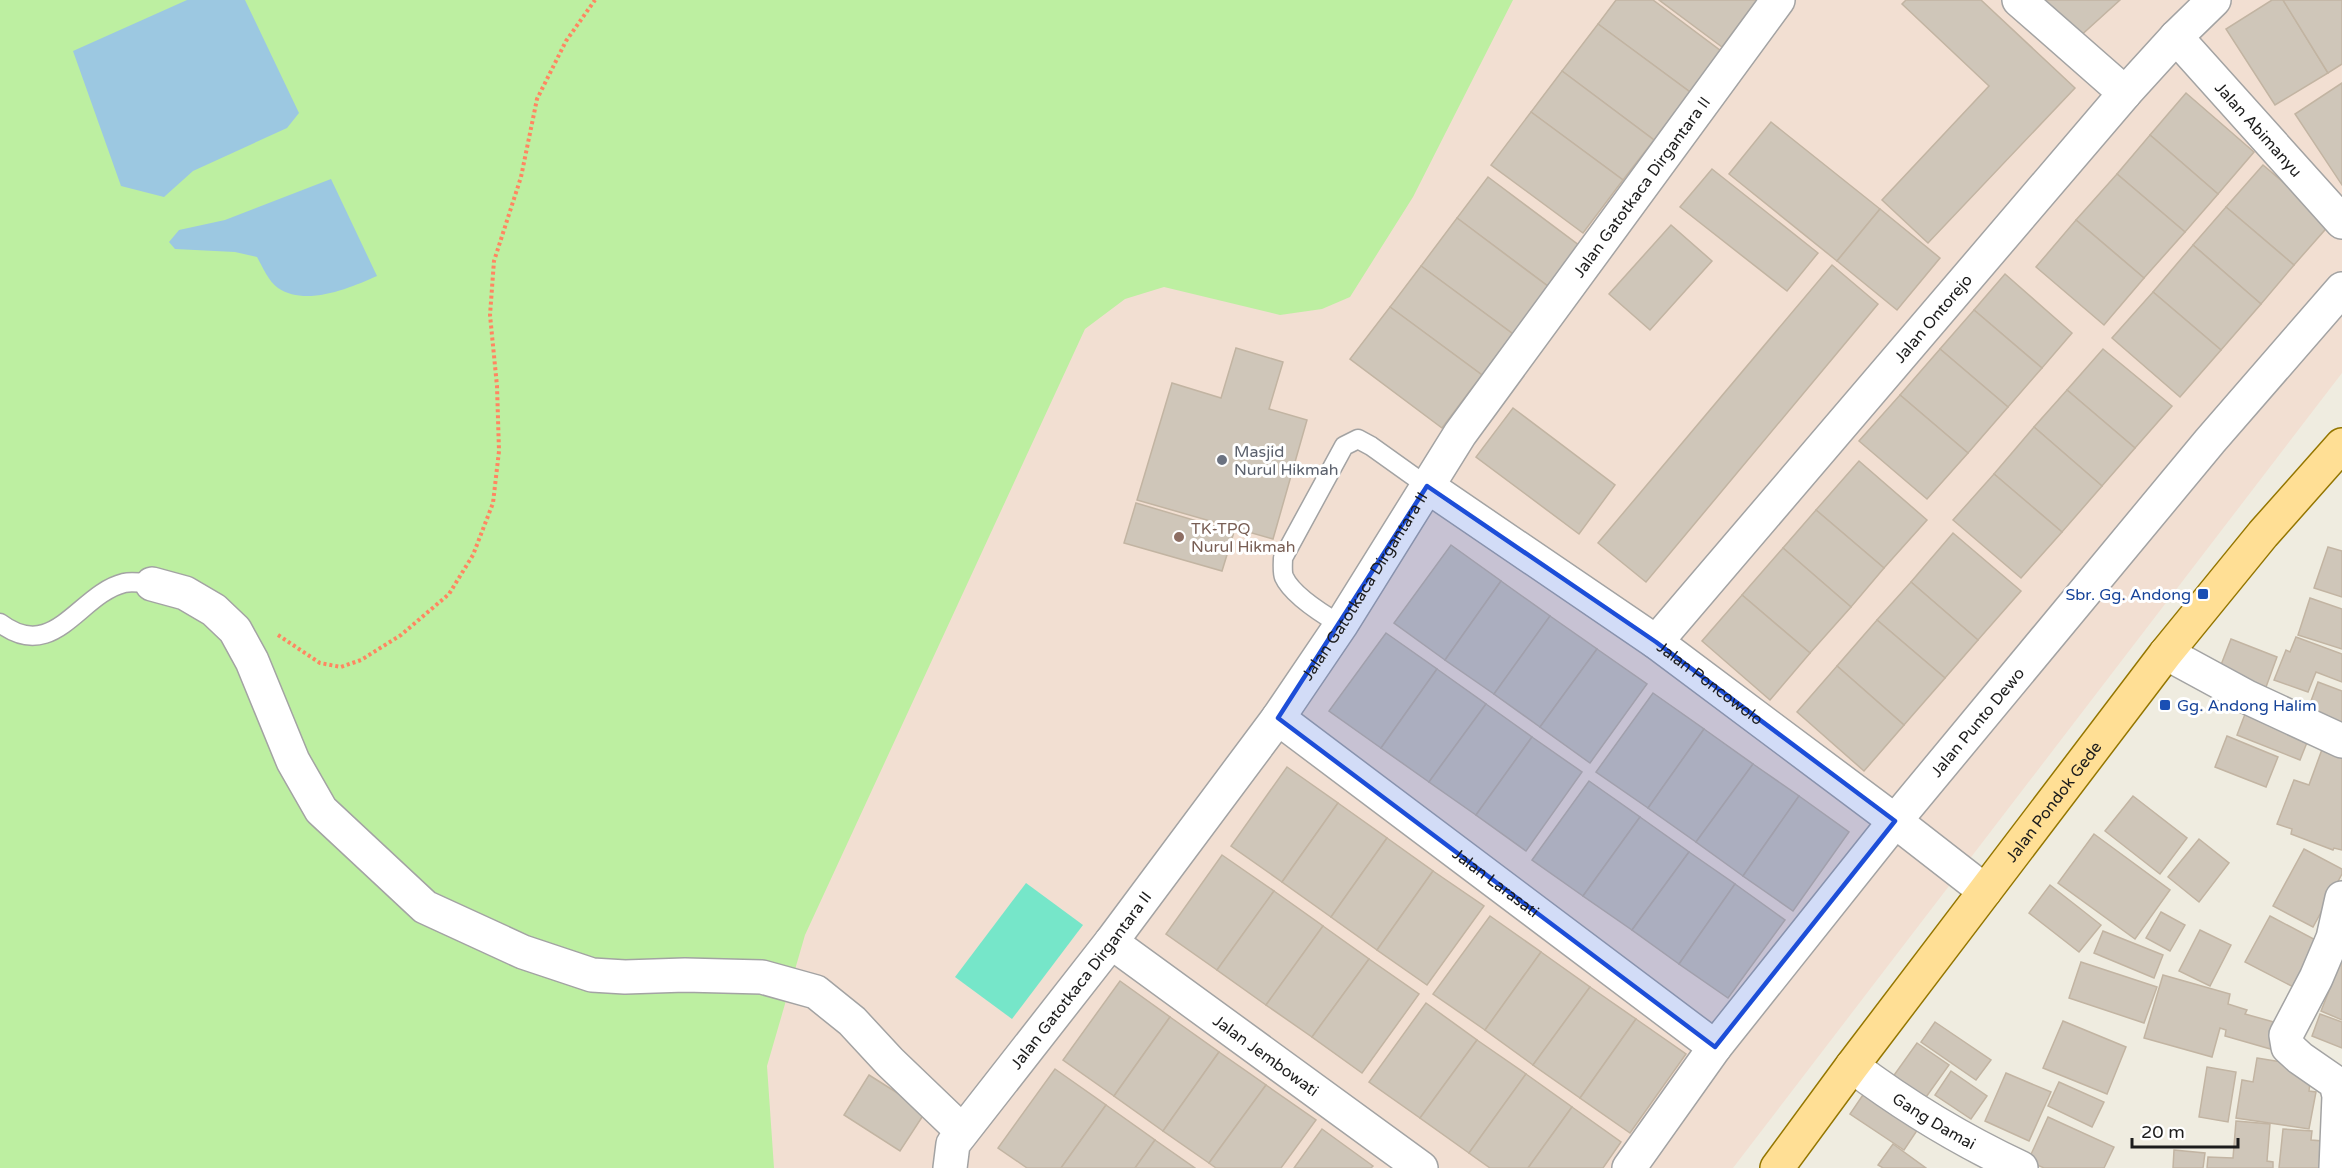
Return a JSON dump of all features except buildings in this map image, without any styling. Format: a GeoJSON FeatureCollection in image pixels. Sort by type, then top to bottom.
{"type":"FeatureCollection","features":[{"type":"Feature","properties":{"kind":"main road","name":"Jalan Pondok Gede"},"geometry":{"type":"LineString","coordinates":[[1777,1168],[2166,653],[2263,534],[2342,445]]}},
{"type":"Feature","properties":{"kind":"street","name":"Jalan Gatotkaca Dirgantara II"},"geometry":{"type":"LineString","coordinates":[[950,1168],[953,1144],[962,1131],[1111,942],[1278,718],[1341,625],[1460,434],[1778,0]]}},
{"type":"Feature","properties":{"kind":"street"},"geometry":{"type":"LineString","coordinates":[[2019,0],[2126,93]]}},
{"type":"Feature","properties":{"kind":"street","name":"Jalan Ontorejo"},"geometry":{"type":"LineString","coordinates":[[1656,642],[2126,93],[2176,37],[2214,0]]}},
{"type":"Feature","properties":{"kind":"street","name":"Jalan Abimanyu"},"geometry":{"type":"LineString","coordinates":[[2176,37],[2342,222]]}},
{"type":"Feature","properties":{"kind":"street","name":"Jalan Punto Dewo"},"geometry":{"type":"LineString","coordinates":[[1629,1168],[1715,1047],[1895,821],[2210,441],[2342,289]]}},
{"type":"Feature","properties":{"kind":"street","name":"Jalan Poncowolo"},"geometry":{"type":"LineString","coordinates":[[1427,486],[1656,642],[1985,891]]}},
{"type":"Feature","properties":{"kind":"street"},"geometry":{"type":"LineString","coordinates":[[152,584],[184,593],[214,610],[235,630],[252,660],[293,761],[321,810],[424,907],[523,952],[592,975],[625,977],[762,976],[816,992],[852,1021],[890,1062],[962,1131]]}},
{"type":"Feature","properties":{"kind":"street"},"geometry":{"type":"LineString","coordinates":[[2166,653],[2247,697],[2342,741]]}},
{"type":"Feature","properties":{"kind":"street","name":"Jalan Larasati"},"geometry":{"type":"LineString","coordinates":[[1278,718],[1715,1047]]}},
{"type":"Feature","properties":{"kind":"street"},"geometry":{"type":"LineString","coordinates":[[2336,1168],[2339,1096],[2336,1083],[2288,1047],[2286,1035],[2316,978],[2333,938],[2342,898]]}},
{"type":"Feature","properties":{"kind":"street","name":"Jalan Jembowati"},"geometry":{"type":"LineString","coordinates":[[1111,942],[1421,1168]]}},
{"type":"Feature","properties":{"kind":"street","name":"Gang Damai"},"geometry":{"type":"LineString","coordinates":[[1852,1066],[1890,1095],[1933,1122],[2021,1168]]}},
{"type":"Feature","properties":{"kind":"lane"},"geometry":{"type":"LineString","coordinates":[[1341,625],[1313,609],[1295,590],[1283,576],[1283,558],[1344,446],[1358,439],[1427,486]]}},
{"type":"Feature","properties":{"kind":"lane"},"geometry":{"type":"LineString","coordinates":[[0,623],[16,633],[30,636],[46,634],[56,630],[102,593],[125,583],[152,584]]}},
{"type":"Feature","properties":{"kind":"path"},"geometry":{"type":"LineString","coordinates":[[361,660],[401,634],[449,594],[473,555],[493,503],[499,451],[497,386],[489,315],[494,261],[521,177],[537,99],[566,41],[595,0]]}},
{"type":"Feature","properties":{"kind":"highlighted area"},"geometry":{"type":"Polygon","coordinates":[[[1427,486],[1656,642],[1895,821],[1715,1047],[1278,718],[1427,486]]]}},
{"type":"Feature","properties":{"kind":"shaded area"},"geometry":{"type":"Polygon","coordinates":[[[0,0],[2342,0],[2342,373],[1733,1168],[0,1168],[0,0]]]}},
{"type":"Feature","properties":{"kind":"green space"},"geometry":{"type":"Polygon","coordinates":[[[0,0],[1513,0],[1413,197],[1350,297],[1322,309],[1280,315],[1164,287],[1125,299],[1085,329],[805,935],[767,1066],[774,1168],[0,1168],[0,0]]]}},
{"type":"Feature","properties":{"kind":"green space"},"geometry":{"type":"Polygon","coordinates":[[[1026,883],[1083,925],[1012,1019],[955,977],[1026,883]]]}},
{"type":"Feature","properties":{"kind":"water"},"geometry":{"type":"Polygon","coordinates":[[[187,0],[245,0],[299,113],[287,128],[193,171],[164,197],[121,186],[73,51],[187,0]]]}},
{"type":"Feature","properties":{"kind":"water"},"geometry":{"type":"Polygon","coordinates":[[[331,179],[377,276],[354,286],[328,294],[301,296],[278,288],[266,274],[257,257],[235,252],[175,249],[169,242],[179,230],[225,220],[331,179]]]}},
{"type":"Feature","properties":{"kind":"place","name":"Masjid Nurul Hikmah"},"geometry":{"type":"Point","coordinates":[1222,460]}},
{"type":"Feature","properties":{"kind":"place","name":"TK-TPQ Nurul Hikmah"},"geometry":{"type":"Point","coordinates":[1179,537]}},
{"type":"Feature","properties":{"kind":"place","name":"Sbr. Gg. Andong"},"geometry":{"type":"Point","coordinates":[2203,594]}},
{"type":"Feature","properties":{"kind":"place","name":"Gg. Andong Halim"},"geometry":{"type":"Point","coordinates":[2165,705]}}]}
